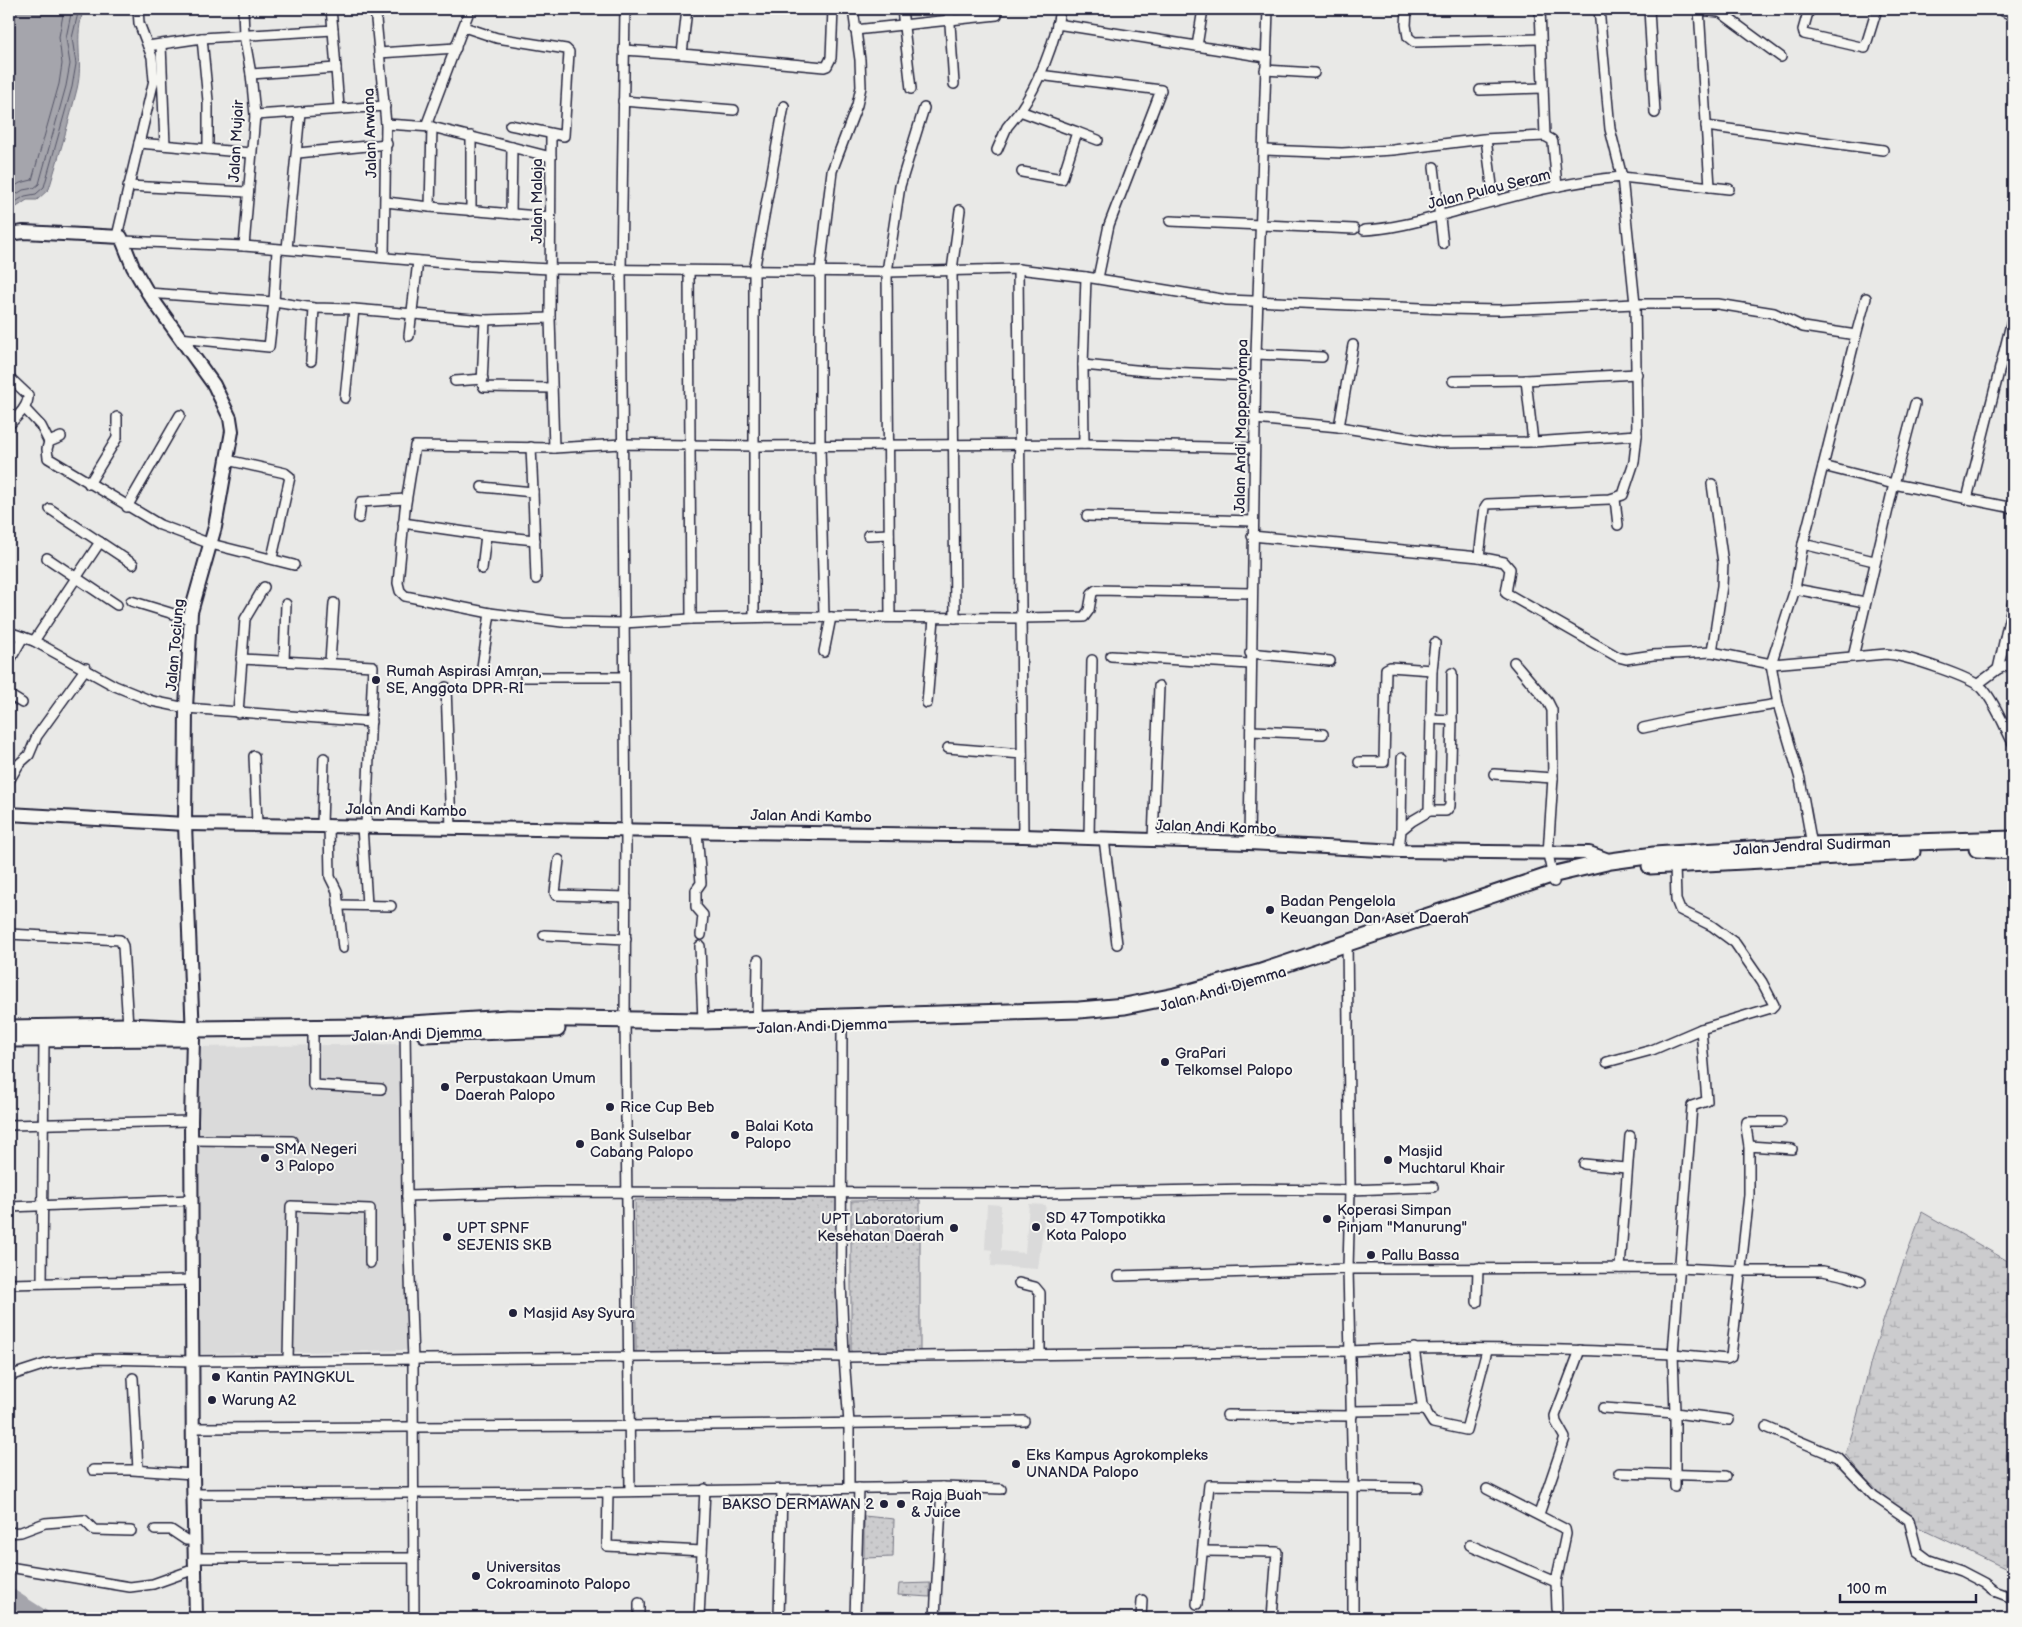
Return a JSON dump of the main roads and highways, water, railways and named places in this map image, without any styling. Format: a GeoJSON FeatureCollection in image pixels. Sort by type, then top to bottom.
{"type":"FeatureCollection","features":[{"type":"Feature","properties":{"kind":"highway","name":"Jalan Jendral Sudirman"},"geometry":{"type":"LineString","coordinates":[[1612,865],[1627,867],[1674,865],[1993,844],[2013,839]]}},
{"type":"Feature","properties":{"kind":"highway","name":"Jalan Jendral Sudirman"},"geometry":{"type":"LineString","coordinates":[[1612,865],[1654,855],[1812,845],[1993,844],[2013,851]]}},
{"type":"Feature","properties":{"kind":"highway","name":"Jalan Andi Djemma"},"geometry":{"type":"LineString","coordinates":[[9,1028],[128,1026],[193,1033],[314,1037],[406,1030],[508,1018],[626,1025],[842,1022],[1125,1006],[1175,996],[1258,973],[1347,947],[1552,878],[1612,865]]}},
{"type":"Feature","properties":{"kind":"highway","name":"Jalan Andi Djemma"},"geometry":{"type":"LineString","coordinates":[[626,1025],[703,1020],[842,1022]]}},
{"type":"Feature","properties":{"kind":"highway","name":"Jalan Andi Djemma"},"geometry":{"type":"LineString","coordinates":[[9,1039],[193,1033],[406,1030]]}},
{"type":"Feature","properties":{"kind":"water"},"geometry":{"type":"Polygon","coordinates":[[[9,9],[84,9],[79,30],[80,68],[77,89],[49,189],[37,200],[27,200],[9,212],[9,9]]]}},
{"type":"Feature","properties":{"kind":"waterway"},"geometry":{"type":"LineString","coordinates":[[9,1596],[43,1618]]}},
{"type":"Feature","properties":{"kind":"place","name":"Rumah Aspirasi Amran, SE, Anggota DPR-RI"},"geometry":{"type":"Point","coordinates":[376,680]}},
{"type":"Feature","properties":{"kind":"place","name":"Badan Pengelola Keuangan Dan Aset Daerah"},"geometry":{"type":"Point","coordinates":[1270,910]}},
{"type":"Feature","properties":{"kind":"place","name":"GraPari Telkomsel Palopo"},"geometry":{"type":"Point","coordinates":[1165,1062]}},
{"type":"Feature","properties":{"kind":"place","name":"Perpustakaan Umum Daerah Palopo"},"geometry":{"type":"Point","coordinates":[445,1087]}},
{"type":"Feature","properties":{"kind":"place","name":"Rice Cup Beb"},"geometry":{"type":"Point","coordinates":[610,1107]}},
{"type":"Feature","properties":{"kind":"place","name":"Balai Kota Palopo"},"geometry":{"type":"Point","coordinates":[735,1135]}},
{"type":"Feature","properties":{"kind":"place","name":"Bank Sulselbar Cabang Palopo"},"geometry":{"type":"Point","coordinates":[580,1144]}},
{"type":"Feature","properties":{"kind":"place","name":"SMA Negeri 3 Palopo"},"geometry":{"type":"Point","coordinates":[265,1158]}},
{"type":"Feature","properties":{"kind":"place","name":"Masjid Muchtarul Khair"},"geometry":{"type":"Point","coordinates":[1388,1160]}},
{"type":"Feature","properties":{"kind":"place","name":"Koperasi Simpan Pinjam \"Manurung\""},"geometry":{"type":"Point","coordinates":[1327,1219]}},
{"type":"Feature","properties":{"kind":"place","name":"SD 47 Tompotikka Kota Palopo"},"geometry":{"type":"Point","coordinates":[1036,1227]}},
{"type":"Feature","properties":{"kind":"place","name":"UPT Laboratorium Kesehatan Daerah"},"geometry":{"type":"Point","coordinates":[954,1228]}},
{"type":"Feature","properties":{"kind":"place","name":"UPT SPNF SEJENIS SKB"},"geometry":{"type":"Point","coordinates":[447,1237]}},
{"type":"Feature","properties":{"kind":"place","name":"Pallu Bassa"},"geometry":{"type":"Point","coordinates":[1371,1255]}},
{"type":"Feature","properties":{"kind":"place","name":"Masjid Asy Syura"},"geometry":{"type":"Point","coordinates":[513,1313]}},
{"type":"Feature","properties":{"kind":"place","name":"Kantin PAYINGKUL"},"geometry":{"type":"Point","coordinates":[216,1377]}},
{"type":"Feature","properties":{"kind":"place","name":"Warung A2"},"geometry":{"type":"Point","coordinates":[212,1400]}},
{"type":"Feature","properties":{"kind":"place","name":"Eks Kampus Agrokompleks UNANDA Palopo"},"geometry":{"type":"Point","coordinates":[1016,1464]}},
{"type":"Feature","properties":{"kind":"place","name":"BAKSO DERMAWAN 2"},"geometry":{"type":"Point","coordinates":[884,1504]}},
{"type":"Feature","properties":{"kind":"place","name":"Raja Buah & Juice"},"geometry":{"type":"Point","coordinates":[901,1504]}},
{"type":"Feature","properties":{"kind":"place","name":"Universitas Cokroaminoto Palopo"},"geometry":{"type":"Point","coordinates":[476,1576]}}]}
